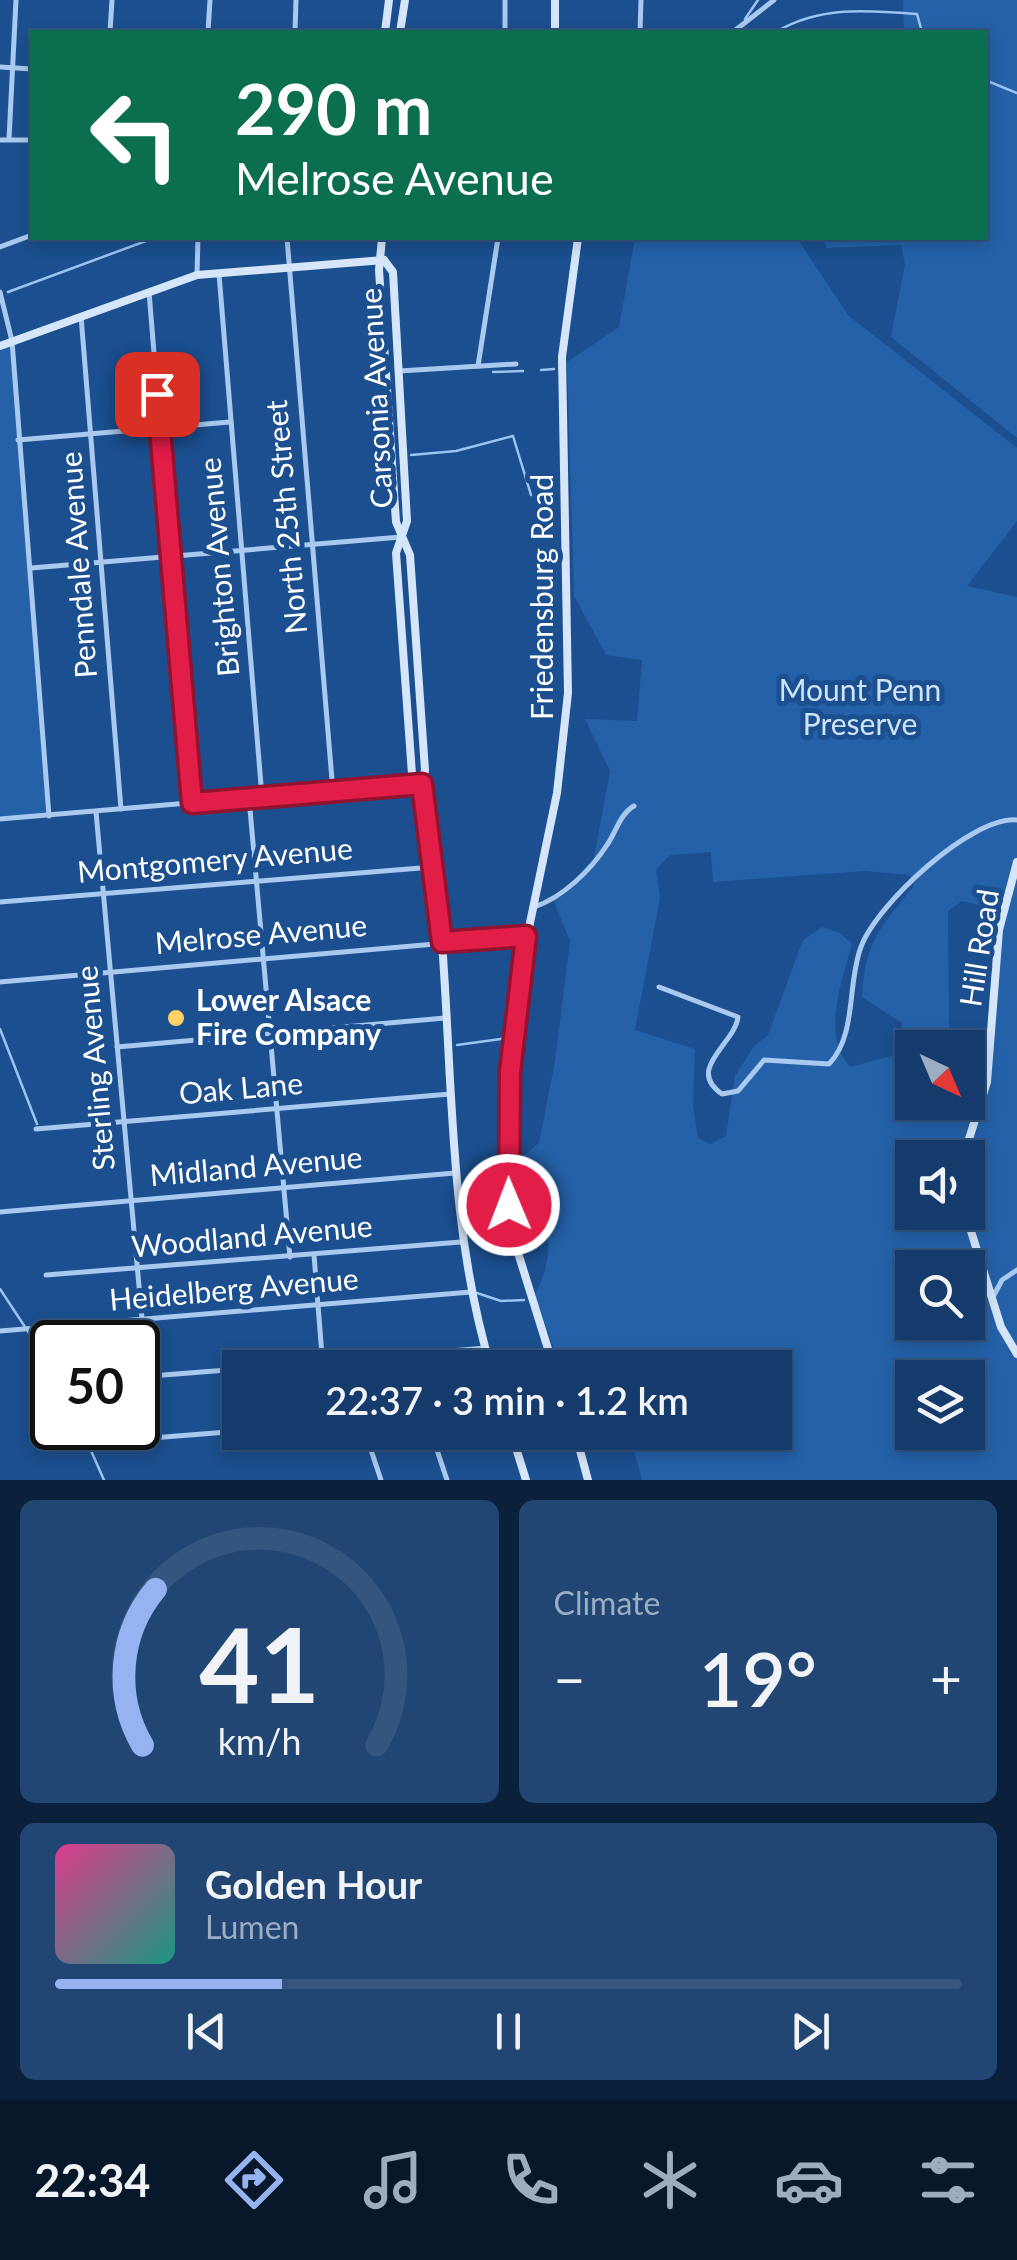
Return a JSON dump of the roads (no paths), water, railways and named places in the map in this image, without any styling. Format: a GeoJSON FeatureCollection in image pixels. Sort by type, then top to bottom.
{"type":"FeatureCollection","features":[{"type":"Feature","properties":{"kind":"street"},"geometry":{"type":"LineString","coordinates":[[9,139],[16,0]]}},
{"type":"Feature","properties":{"kind":"street"},"geometry":{"type":"LineString","coordinates":[[110,29],[112,0]]}},
{"type":"Feature","properties":{"kind":"street"},"geometry":{"type":"LineString","coordinates":[[208,30],[210,0]]}},
{"type":"Feature","properties":{"kind":"street"},"geometry":{"type":"LineString","coordinates":[[295,30],[296,0]]}},
{"type":"Feature","properties":{"kind":"street"},"geometry":{"type":"LineString","coordinates":[[385,30],[389,0]]}},
{"type":"Feature","properties":{"kind":"street"},"geometry":{"type":"LineString","coordinates":[[400,30],[406,0]]}},
{"type":"Feature","properties":{"kind":"street"},"geometry":{"type":"LineString","coordinates":[[506,0],[506,30]]}},
{"type":"Feature","properties":{"kind":"street"},"geometry":{"type":"LineString","coordinates":[[554,30],[556,0]]}},
{"type":"Feature","properties":{"kind":"street"},"geometry":{"type":"LineString","coordinates":[[640,30],[641,0]]}},
{"type":"Feature","properties":{"kind":"street"},"geometry":{"type":"LineString","coordinates":[[736,30],[774,0]]}},
{"type":"Feature","properties":{"kind":"street"},"geometry":{"type":"LineString","coordinates":[[0,68],[30,69]]}},
{"type":"Feature","properties":{"kind":"street"},"geometry":{"type":"LineString","coordinates":[[0,140],[30,140]]}},
{"type":"Feature","properties":{"kind":"street"},"geometry":{"type":"LineString","coordinates":[[0,247],[30,235]]}},
{"type":"Feature","properties":{"kind":"street"},"geometry":{"type":"LineString","coordinates":[[197,275],[198,240]]}},
{"type":"Feature","properties":{"kind":"street","name":"North 25th Street"},"geometry":{"type":"LineString","coordinates":[[287,240],[334,792]]}},
{"type":"Feature","properties":{"kind":"street","name":"Carsonia Avenue"},"geometry":{"type":"LineString","coordinates":[[382,240],[384,260],[393,272],[399,371],[406,520],[396,553],[405,706],[412,774],[422,784]]}},
{"type":"Feature","properties":{"kind":"street"},"geometry":{"type":"LineString","coordinates":[[478,366],[498,240]]}},
{"type":"Feature","properties":{"kind":"street","name":"Friedensburg Road"},"geometry":{"type":"LineString","coordinates":[[548,1350],[521,1267],[509,1207],[510,1072],[526,936],[557,793],[568,693],[562,357],[578,240]]}},
{"type":"Feature","properties":{"kind":"street"},"geometry":{"type":"LineString","coordinates":[[0,346],[197,275],[384,260]]}},
{"type":"Feature","properties":{"kind":"street","name":"Carsonia Avenue"},"geometry":{"type":"LineString","coordinates":[[384,260],[379,270],[396,522],[410,555],[425,770],[422,784],[442,942],[461,1242],[485,1348]]}},
{"type":"Feature","properties":{"kind":"street","name":"Brighton Avenue"},"geometry":{"type":"LineString","coordinates":[[219,274],[262,798]]}},
{"type":"Feature","properties":{"kind":"street"},"geometry":{"type":"LineString","coordinates":[[0,292],[12,341],[50,816]]}},
{"type":"Feature","properties":{"kind":"street"},"geometry":{"type":"LineString","coordinates":[[149,292],[192,803]]}},
{"type":"Feature","properties":{"kind":"street","name":"Penndale Avenue"},"geometry":{"type":"LineString","coordinates":[[81,316],[121,810]]}},
{"type":"Feature","properties":{"kind":"street"},"geometry":{"type":"LineString","coordinates":[[399,371],[516,364]]}},
{"type":"Feature","properties":{"kind":"street"},"geometry":{"type":"LineString","coordinates":[[18,440],[230,422]]}},
{"type":"Feature","properties":{"kind":"street"},"geometry":{"type":"LineString","coordinates":[[29,568],[401,537]]}},
{"type":"Feature","properties":{"kind":"street"},"geometry":{"type":"LineString","coordinates":[[0,819],[422,784]]}},
{"type":"Feature","properties":{"kind":"street"},"geometry":{"type":"LineString","coordinates":[[250,798],[290,1257]]}},
{"type":"Feature","properties":{"kind":"street"},"geometry":{"type":"LineString","coordinates":[[531,908],[588,870],[610,842],[624,812],[634,806]]}},
{"type":"Feature","properties":{"kind":"street","name":"Sterling Avenue"},"geometry":{"type":"LineString","coordinates":[[96,812],[142,1319]]}},
{"type":"Feature","properties":{"kind":"street"},"geometry":{"type":"LineString","coordinates":[[659,987],[738,1016],[708,1070],[710,1082],[722,1094],[738,1091],[764,1060],[829,1064],[841,1049],[862,941],[906,888],[950,846],[1015,817]]}},
{"type":"Feature","properties":{"kind":"street","name":"Hill Road"},"geometry":{"type":"LineString","coordinates":[[969,1140],[987,1082],[999,930],[1017,862]]}},
{"type":"Feature","properties":{"kind":"street","name":"Montgomery Avenue"},"geometry":{"type":"LineString","coordinates":[[0,902],[433,867]]}},
{"type":"Feature","properties":{"kind":"street","name":"Melrose Avenue"},"geometry":{"type":"LineString","coordinates":[[0,982],[526,936]]}},
{"type":"Feature","properties":{"kind":"street"},"geometry":{"type":"LineString","coordinates":[[118,1048],[445,1018]]}},
{"type":"Feature","properties":{"kind":"street","name":"Oak Lane"},"geometry":{"type":"LineString","coordinates":[[36,1129],[450,1094]]}},
{"type":"Feature","properties":{"kind":"street","name":"Midland Avenue"},"geometry":{"type":"LineString","coordinates":[[0,1212],[456,1172]]}},
{"type":"Feature","properties":{"kind":"street","name":"Woodland Avenue"},"geometry":{"type":"LineString","coordinates":[[46,1274],[461,1242]]}},
{"type":"Feature","properties":{"kind":"street"},"geometry":{"type":"LineString","coordinates":[[314,1255],[322,1350]]}},
{"type":"Feature","properties":{"kind":"street"},"geometry":{"type":"LineString","coordinates":[[992,1299],[1007,1276],[1017,1270]]}},
{"type":"Feature","properties":{"kind":"street"},"geometry":{"type":"LineString","coordinates":[[985,1272],[1007,1276]]}},
{"type":"Feature","properties":{"kind":"street"},"geometry":{"type":"LineString","coordinates":[[985,1275],[1017,1354]]}},
{"type":"Feature","properties":{"kind":"street","name":"Heidelberg Avenue"},"geometry":{"type":"LineString","coordinates":[[134,1320],[471,1292]]}},
{"type":"Feature","properties":{"kind":"street","name":"Heidelberg Avenue"},"geometry":{"type":"LineString","coordinates":[[0,1331],[30,1329]]}},
{"type":"Feature","properties":{"kind":"street"},"geometry":{"type":"LineString","coordinates":[[466,1350],[485,1348]]}},
{"type":"Feature","properties":{"kind":"street"},"geometry":{"type":"LineString","coordinates":[[160,1375],[222,1370]]}},
{"type":"Feature","properties":{"kind":"street"},"geometry":{"type":"LineString","coordinates":[[160,1437],[222,1432]]}},
{"type":"Feature","properties":{"kind":"street"},"geometry":{"type":"LineString","coordinates":[[372,1450],[381,1480]]}},
{"type":"Feature","properties":{"kind":"street"},"geometry":{"type":"LineString","coordinates":[[437,1450],[447,1480]]}},
{"type":"Feature","properties":{"kind":"street"},"geometry":{"type":"LineString","coordinates":[[517,1450],[526,1480]]}},
{"type":"Feature","properties":{"kind":"street"},"geometry":{"type":"LineString","coordinates":[[580,1450],[588,1480]]}},
{"type":"Feature","properties":{"kind":"waterway"},"geometry":{"type":"LineString","coordinates":[[745,19],[758,0]]}},
{"type":"Feature","properties":{"kind":"waterway"},"geometry":{"type":"LineString","coordinates":[[780,30],[826,14],[862,11],[917,14],[921,30]]}},
{"type":"Feature","properties":{"kind":"waterway"},"geometry":{"type":"LineString","coordinates":[[988,81],[1017,93]]}},
{"type":"Feature","properties":{"kind":"waterway"},"geometry":{"type":"LineString","coordinates":[[8,292],[149,240]]}},
{"type":"Feature","properties":{"kind":"waterway"},"geometry":{"type":"LineString","coordinates":[[541,370],[554,369]]}},
{"type":"Feature","properties":{"kind":"waterway"},"geometry":{"type":"LineString","coordinates":[[493,372],[523,371]]}},
{"type":"Feature","properties":{"kind":"waterway"},"geometry":{"type":"LineString","coordinates":[[411,455],[456,451],[513,436],[531,495]]}},
{"type":"Feature","properties":{"kind":"waterway"},"geometry":{"type":"LineString","coordinates":[[0,1029],[37,1124]]}},
{"type":"Feature","properties":{"kind":"waterway"},"geometry":{"type":"LineString","coordinates":[[457,1045],[508,1038]]}},
{"type":"Feature","properties":{"kind":"waterway"},"geometry":{"type":"LineString","coordinates":[[0,1289],[30,1335]]}},
{"type":"Feature","properties":{"kind":"waterway"},"geometry":{"type":"LineString","coordinates":[[477,1293],[501,1301],[524,1300]]}},
{"type":"Feature","properties":{"kind":"waterway"},"geometry":{"type":"LineString","coordinates":[[91,1450],[104,1480]]}},
{"type":"Feature","properties":{"kind":"place","name":"Lower Alsace Fire Company"},"geometry":{"type":"Point","coordinates":[176,1018]}},
{"type":"Feature","properties":{"kind":"park label","name":"Mount Penn Preserve"},"geometry":{"type":"Point","coordinates":[860,708]}}]}
